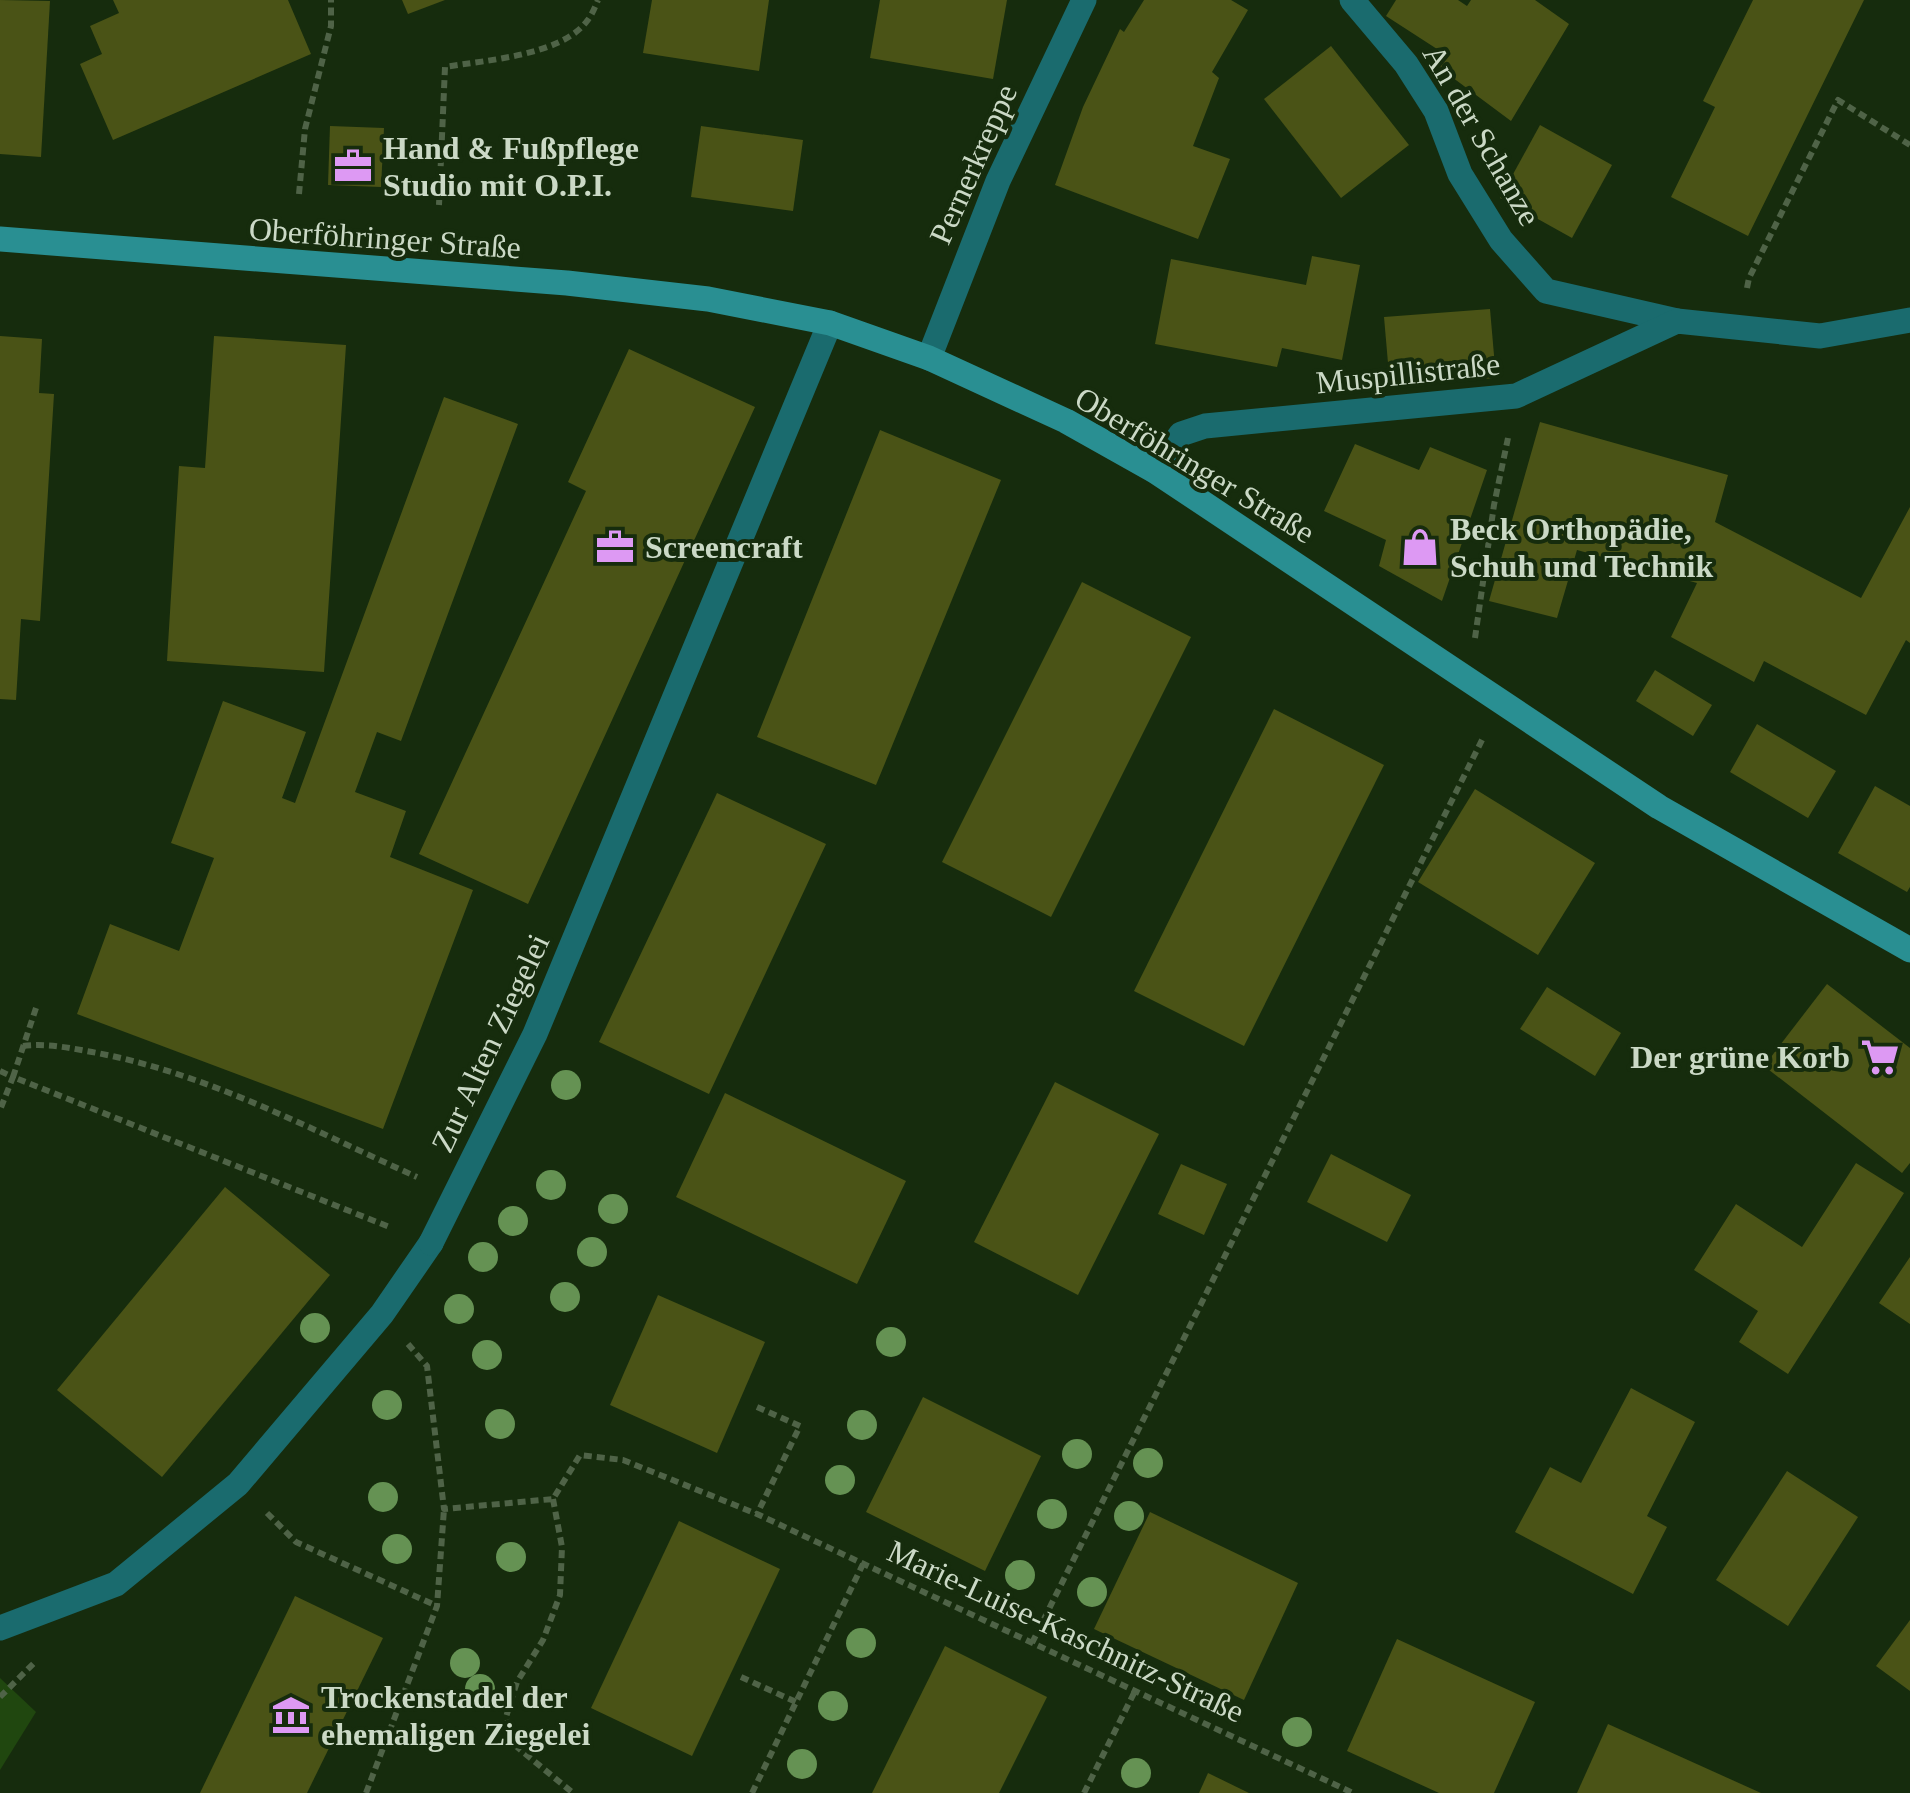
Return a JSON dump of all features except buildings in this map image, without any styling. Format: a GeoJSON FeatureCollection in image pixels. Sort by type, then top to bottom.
{"type":"FeatureCollection","features":[{"type":"Feature","properties":{"kind":"main road","name":"Oberföhringer Straße"},"geometry":{"type":"LineString","coordinates":[[0,238],[567,284],[708,300],[830,324],[929,358],[1066,421],[1155,471],[1659,807],[1910,950]]}},
{"type":"Feature","properties":{"kind":"street","name":"Pernerkreppe"},"geometry":{"type":"LineString","coordinates":[[929,358],[998,181],[1084,0]]}},
{"type":"Feature","properties":{"kind":"street","name":"An der Schanze"},"geometry":{"type":"LineString","coordinates":[[1352,0],[1406,64],[1436,111],[1460,174],[1501,240],[1546,290],[1677,320]]}},
{"type":"Feature","properties":{"kind":"street"},"geometry":{"type":"LineString","coordinates":[[1677,320],[1820,336],[1910,320]]}},
{"type":"Feature","properties":{"kind":"street","name":"Muspillistraße"},"geometry":{"type":"LineString","coordinates":[[1155,471],[1181,434],[1205,426],[1516,396],[1677,320]]}},
{"type":"Feature","properties":{"kind":"street","name":"Zur Alten Ziegelei"},"geometry":{"type":"LineString","coordinates":[[0,1628],[116,1584],[238,1484],[382,1314],[431,1244],[535,1034],[830,324]]}},
{"type":"Feature","properties":{"kind":"path"},"geometry":{"type":"LineString","coordinates":[[299,194],[306,129],[331,26],[331,0]]}},
{"type":"Feature","properties":{"kind":"path"},"geometry":{"type":"LineString","coordinates":[[439,206],[445,67],[540,49],[566,39],[587,22],[598,0]]}},
{"type":"Feature","properties":{"kind":"path"},"geometry":{"type":"LineString","coordinates":[[1739,328],[1750,278],[1838,100],[1910,144]]}},
{"type":"Feature","properties":{"kind":"path"},"geometry":{"type":"LineString","coordinates":[[1467,678],[1494,505],[1516,396]]}},
{"type":"Feature","properties":{"kind":"path"},"geometry":{"type":"LineString","coordinates":[[1032,1643],[1502,701]]}},
{"type":"Feature","properties":{"kind":"path"},"geometry":{"type":"LineString","coordinates":[[0,1110],[36,1008]]}},
{"type":"Feature","properties":{"kind":"path"},"geometry":{"type":"LineString","coordinates":[[24,1046],[44,1043],[129,1059],[220,1089],[455,1194]]}},
{"type":"Feature","properties":{"kind":"path"},"geometry":{"type":"LineString","coordinates":[[0,1070],[431,1244]]}},
{"type":"Feature","properties":{"kind":"path"},"geometry":{"type":"LineString","coordinates":[[366,1793],[437,1606],[444,1509],[427,1366],[382,1314]]}},
{"type":"Feature","properties":{"kind":"path"},"geometry":{"type":"LineString","coordinates":[[756,1407],[800,1426],[757,1514]]}},
{"type":"Feature","properties":{"kind":"path","name":"Marie-Luise-Kaschnitz-Straße"},"geometry":{"type":"LineString","coordinates":[[553,1499],[580,1456],[623,1460],[757,1514],[1353,1793]]}},
{"type":"Feature","properties":{"kind":"path"},"geometry":{"type":"LineString","coordinates":[[444,1509],[553,1499],[562,1547],[560,1595],[543,1640],[517,1682],[506,1717],[517,1747],[574,1793]]}},
{"type":"Feature","properties":{"kind":"path"},"geometry":{"type":"LineString","coordinates":[[296,1542],[437,1606]]}},
{"type":"Feature","properties":{"kind":"path"},"geometry":{"type":"LineString","coordinates":[[752,1793],[863,1564]]}},
{"type":"Feature","properties":{"kind":"path"},"geometry":{"type":"LineString","coordinates":[[741,1677],[796,1702]]}},
{"type":"Feature","properties":{"kind":"path"},"geometry":{"type":"LineString","coordinates":[[1084,1793],[1136,1690]]}},
{"type":"Feature","properties":{"kind":"green space"},"geometry":{"type":"Polygon","coordinates":[[[0,1678],[36,1712],[0,1770],[0,1678]]]}},
{"type":"Feature","properties":{"kind":"place","name":"Hand & Fußpflege Studio mit O.P.I."},"geometry":{"type":"Point","coordinates":[353,166]}},
{"type":"Feature","properties":{"kind":"place","name":"Screencraft"},"geometry":{"type":"Point","coordinates":[615,547]}},
{"type":"Feature","properties":{"kind":"place","name":"Beck Orthopädie, Schuh und Technik"},"geometry":{"type":"Point","coordinates":[1420,547]}},
{"type":"Feature","properties":{"kind":"place","name":"Der grüne Korb"},"geometry":{"type":"Point","coordinates":[1880,1057]}},
{"type":"Feature","properties":{"kind":"place","name":"Trockenstadel der ehemaligen Ziegelei"},"geometry":{"type":"Point","coordinates":[291,1715]}}]}
